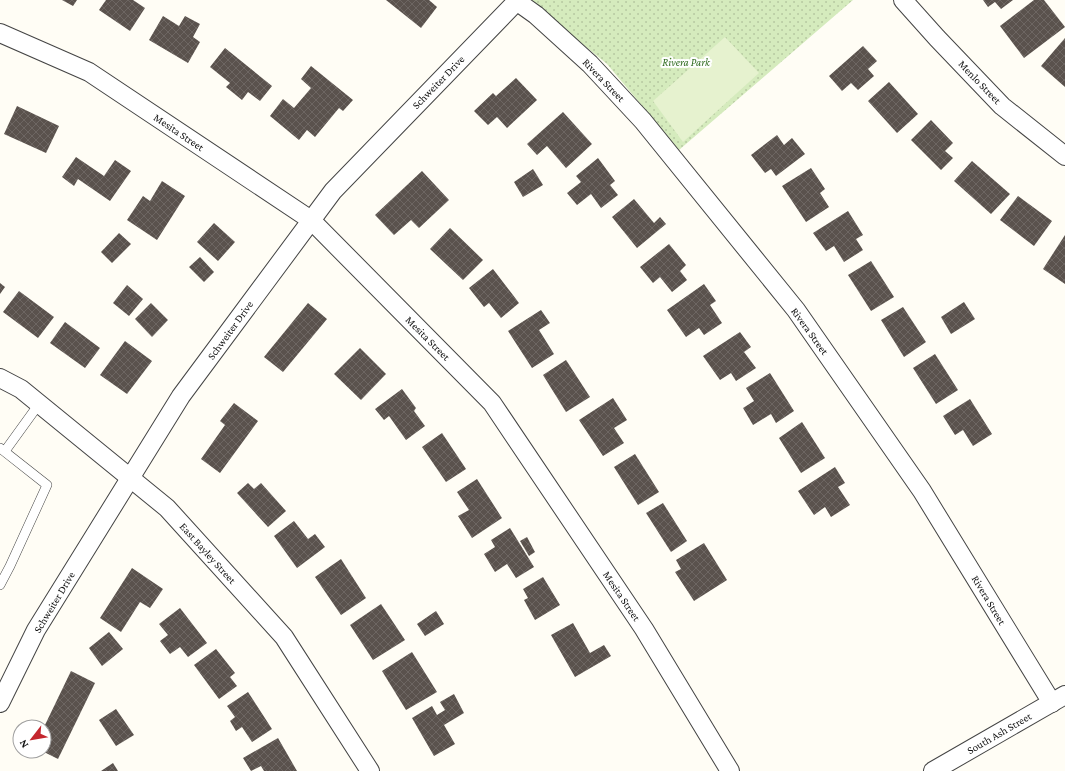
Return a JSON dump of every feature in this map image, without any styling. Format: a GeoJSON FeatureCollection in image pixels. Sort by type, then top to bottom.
{"type":"FeatureCollection","features":[{"type":"Feature","properties":{"kind":"street","name":"Schweiter Drive"},"geometry":{"type":"LineString","coordinates":[[0,703],[36,630],[181,396],[333,191],[517,0]]}},
{"type":"Feature","properties":{"kind":"street","name":"Rivera Street"},"geometry":{"type":"LineString","coordinates":[[517,0],[536,15],[590,64],[643,121],[796,310],[922,491],[1058,699]]}},
{"type":"Feature","properties":{"kind":"street","name":"Menlo Street"},"geometry":{"type":"LineString","coordinates":[[903,0],[1002,106],[1065,156]]}},
{"type":"Feature","properties":{"kind":"street","name":"Mesita Street"},"geometry":{"type":"LineString","coordinates":[[0,33],[89,72],[311,220],[492,403],[644,629],[730,771]]}},
{"type":"Feature","properties":{"kind":"street","name":"East Bayley Street"},"geometry":{"type":"LineString","coordinates":[[0,378],[21,389],[167,508],[284,637],[370,771]]}},
{"type":"Feature","properties":{"kind":"street","name":"South Ash Street"},"geometry":{"type":"LineString","coordinates":[[932,771],[1058,699]]}},
{"type":"Feature","properties":{"kind":"lane"},"geometry":{"type":"LineString","coordinates":[[0,585],[47,486],[3,450],[39,404]]}},
{"type":"Feature","properties":{"kind":"green space","name":"Rivera Park"},"geometry":{"type":"Polygon","coordinates":[[[533,0],[853,0],[679,150],[607,64],[531,2],[533,0]]]}},
{"type":"Feature","properties":{"kind":"green space"},"geometry":{"type":"Polygon","coordinates":[[[725,37],[759,73],[683,142],[653,101],[725,37]]]}},
{"type":"Feature","properties":{"kind":"building"},"geometry":{"type":"Polygon","coordinates":[[[62,0],[77,0],[73,6],[62,0]]]}},
{"type":"Feature","properties":{"kind":"building"},"geometry":{"type":"Polygon","coordinates":[[[106,0],[133,0],[145,8],[130,31],[99,10],[106,0]]]}},
{"type":"Feature","properties":{"kind":"building"},"geometry":{"type":"Polygon","coordinates":[[[386,0],[429,0],[437,7],[421,28],[386,0]]]}},
{"type":"Feature","properties":{"kind":"building"},"geometry":{"type":"Polygon","coordinates":[[[983,0],[1013,0],[1001,9],[995,2],[988,7],[983,0]]]}},
{"type":"Feature","properties":{"kind":"building"},"geometry":{"type":"Polygon","coordinates":[[[1034,0],[1044,0],[1065,27],[1024,58],[1000,26],[1034,0]]]}},
{"type":"Feature","properties":{"kind":"building"},"geometry":{"type":"Polygon","coordinates":[[[163,16],[179,26],[185,16],[200,24],[193,37],[200,42],[188,63],[149,40],[163,16]]]}},
{"type":"Feature","properties":{"kind":"building"},"geometry":{"type":"Polygon","coordinates":[[[1065,38],[1065,87],[1041,66],[1065,38]]]}},
{"type":"Feature","properties":{"kind":"building"},"geometry":{"type":"Polygon","coordinates":[[[863,46],[877,61],[868,69],[874,76],[858,90],[851,83],[842,91],[829,76],[863,46]]]}},
{"type":"Feature","properties":{"kind":"building"},"geometry":{"type":"Polygon","coordinates":[[[225,48],[272,86],[260,101],[248,92],[242,100],[226,87],[230,83],[210,67],[225,48]]]}},
{"type":"Feature","properties":{"kind":"building"},"geometry":{"type":"Polygon","coordinates":[[[311,66],[353,100],[343,111],[339,108],[315,137],[307,130],[299,140],[270,116],[283,99],[294,108],[311,88],[301,79],[311,66]]]}},
{"type":"Feature","properties":{"kind":"building"},"geometry":{"type":"Polygon","coordinates":[[[516,78],[537,100],[507,128],[497,117],[488,125],[474,111],[493,93],[496,96],[516,78]]]}},
{"type":"Feature","properties":{"kind":"building"},"geometry":{"type":"Polygon","coordinates":[[[889,82],[918,114],[897,133],[868,101],[889,82]]]}},
{"type":"Feature","properties":{"kind":"building"},"geometry":{"type":"Polygon","coordinates":[[[17,106],[59,126],[46,153],[4,134],[17,106]]]}},
{"type":"Feature","properties":{"kind":"building"},"geometry":{"type":"Polygon","coordinates":[[[563,112],[592,144],[566,168],[547,146],[537,155],[527,144],[563,112]]]}},
{"type":"Feature","properties":{"kind":"building"},"geometry":{"type":"Polygon","coordinates":[[[931,120],[953,143],[945,151],[953,158],[941,170],[911,140],[931,120]]]}},
{"type":"Feature","properties":{"kind":"building"},"geometry":{"type":"Polygon","coordinates":[[[777,135],[784,145],[792,138],[805,154],[776,176],[771,169],[765,173],[751,155],[777,135]]]}},
{"type":"Feature","properties":{"kind":"building"},"geometry":{"type":"Polygon","coordinates":[[[76,157],[104,176],[115,160],[131,171],[110,201],[78,179],[74,186],[62,177],[76,157]]]}},
{"type":"Feature","properties":{"kind":"building"},"geometry":{"type":"Polygon","coordinates":[[[598,158],[615,181],[610,185],[618,195],[601,208],[591,194],[577,205],[567,193],[581,182],[576,176],[598,158]]]}},
{"type":"Feature","properties":{"kind":"building"},"geometry":{"type":"Polygon","coordinates":[[[972,161],[1010,194],[991,214],[954,181],[972,161]]]}},
{"type":"Feature","properties":{"kind":"building"},"geometry":{"type":"Polygon","coordinates":[[[811,168],[825,189],[820,193],[829,207],[806,222],[782,186],[811,168]]]}},
{"type":"Feature","properties":{"kind":"building"},"geometry":{"type":"Polygon","coordinates":[[[533,169],[543,185],[523,197],[514,182],[533,169]]]}},
{"type":"Feature","properties":{"kind":"building"},"geometry":{"type":"Polygon","coordinates":[[[422,171],[449,200],[419,228],[411,220],[394,235],[375,215],[422,171]]]}},
{"type":"Feature","properties":{"kind":"building"},"geometry":{"type":"Polygon","coordinates":[[[162,181],[185,196],[157,240],[127,220],[143,196],[150,201],[162,181]]]}},
{"type":"Feature","properties":{"kind":"building"},"geometry":{"type":"Polygon","coordinates":[[[1018,196],[1052,221],[1034,246],[1000,220],[1018,196]]]}},
{"type":"Feature","properties":{"kind":"building"},"geometry":{"type":"Polygon","coordinates":[[[634,199],[654,223],[660,217],[666,224],[637,248],[612,217],[634,199]]]}},
{"type":"Feature","properties":{"kind":"building"},"geometry":{"type":"Polygon","coordinates":[[[848,211],[863,235],[856,239],[863,250],[844,262],[834,246],[826,251],[813,233],[848,211]]]}},
{"type":"Feature","properties":{"kind":"building"},"geometry":{"type":"Polygon","coordinates":[[[214,223],[235,242],[218,261],[197,242],[214,223]]]}},
{"type":"Feature","properties":{"kind":"building"},"geometry":{"type":"Polygon","coordinates":[[[450,228],[483,260],[463,280],[430,249],[450,228]]]}},
{"type":"Feature","properties":{"kind":"building"},"geometry":{"type":"Polygon","coordinates":[[[119,233],[131,244],[112,263],[101,252],[119,233]]]}},
{"type":"Feature","properties":{"kind":"building"},"geometry":{"type":"Polygon","coordinates":[[[1065,235],[1065,284],[1043,269],[1065,235]]]}},
{"type":"Feature","properties":{"kind":"building"},"geometry":{"type":"Polygon","coordinates":[[[669,244],[686,265],[680,271],[687,280],[672,292],[660,277],[653,283],[640,267],[669,244]]]}},
{"type":"Feature","properties":{"kind":"building"},"geometry":{"type":"Polygon","coordinates":[[[200,257],[214,272],[204,282],[189,267],[200,257]]]}},
{"type":"Feature","properties":{"kind":"building"},"geometry":{"type":"Polygon","coordinates":[[[871,261],[894,297],[871,311],[848,275],[871,261]]]}},
{"type":"Feature","properties":{"kind":"building"},"geometry":{"type":"Polygon","coordinates":[[[493,269],[519,303],[501,318],[489,303],[484,307],[469,288],[493,269]]]}},
{"type":"Feature","properties":{"kind":"building"},"geometry":{"type":"Polygon","coordinates":[[[0,283],[5,287],[0,294],[0,283]]]}},
{"type":"Feature","properties":{"kind":"building"},"geometry":{"type":"Polygon","coordinates":[[[704,284],[716,301],[710,305],[722,323],[704,335],[699,328],[686,337],[667,310],[704,284]]]}},
{"type":"Feature","properties":{"kind":"building"},"geometry":{"type":"Polygon","coordinates":[[[127,285],[143,299],[129,316],[113,303],[127,285]]]}},
{"type":"Feature","properties":{"kind":"building"},"geometry":{"type":"Polygon","coordinates":[[[19,291],[54,317],[38,338],[3,312],[19,291]]]}},
{"type":"Feature","properties":{"kind":"building"},"geometry":{"type":"Polygon","coordinates":[[[964,302],[975,319],[951,334],[941,317],[964,302]]]}},
{"type":"Feature","properties":{"kind":"building"},"geometry":{"type":"Polygon","coordinates":[[[151,303],[168,320],[152,337],[135,319],[151,303]]]}},
{"type":"Feature","properties":{"kind":"building"},"geometry":{"type":"Polygon","coordinates":[[[308,303],[327,319],[283,372],[264,357],[308,303]]]}},
{"type":"Feature","properties":{"kind":"building"},"geometry":{"type":"Polygon","coordinates":[[[903,307],[926,342],[904,357],[881,320],[903,307]]]}},
{"type":"Feature","properties":{"kind":"building"},"geometry":{"type":"Polygon","coordinates":[[[541,310],[550,323],[539,330],[554,354],[532,368],[508,331],[541,310]]]}},
{"type":"Feature","properties":{"kind":"building"},"geometry":{"type":"Polygon","coordinates":[[[65,322],[100,348],[85,368],[50,343],[65,322]]]}},
{"type":"Feature","properties":{"kind":"building"},"geometry":{"type":"Polygon","coordinates":[[[740,332],[751,347],[744,352],[756,368],[736,381],[731,373],[720,380],[703,356],[740,332]]]}},
{"type":"Feature","properties":{"kind":"building"},"geometry":{"type":"Polygon","coordinates":[[[125,341],[152,361],[127,394],[100,375],[125,341]]]}},
{"type":"Feature","properties":{"kind":"building"},"geometry":{"type":"Polygon","coordinates":[[[360,348],[386,374],[361,400],[334,374],[360,348]]]}},
{"type":"Feature","properties":{"kind":"building"},"geometry":{"type":"Polygon","coordinates":[[[935,354],[958,390],[936,404],[913,368],[935,354]]]}},
{"type":"Feature","properties":{"kind":"building"},"geometry":{"type":"Polygon","coordinates":[[[566,360],[590,397],[566,412],[543,375],[566,360]]]}},
{"type":"Feature","properties":{"kind":"building"},"geometry":{"type":"Polygon","coordinates":[[[770,373],[794,411],[776,423],[771,414],[753,425],[743,408],[754,401],[746,388],[770,373]]]}},
{"type":"Feature","properties":{"kind":"building"},"geometry":{"type":"Polygon","coordinates":[[[402,389],[416,408],[414,411],[425,426],[406,440],[389,416],[384,420],[375,409],[402,389]]]}},
{"type":"Feature","properties":{"kind":"building"},"geometry":{"type":"Polygon","coordinates":[[[613,398],[627,420],[614,428],[624,443],[603,456],[579,420],[613,398]]]}},
{"type":"Feature","properties":{"kind":"building"},"geometry":{"type":"Polygon","coordinates":[[[970,399],[992,434],[973,446],[963,430],[955,435],[943,416],[970,399]]]}},
{"type":"Feature","properties":{"kind":"building"},"geometry":{"type":"Polygon","coordinates":[[[234,403],[258,421],[220,473],[201,459],[225,425],[220,421],[234,403]]]}},
{"type":"Feature","properties":{"kind":"building"},"geometry":{"type":"Polygon","coordinates":[[[802,422],[825,458],[801,473],[779,438],[802,422]]]}},
{"type":"Feature","properties":{"kind":"building"},"geometry":{"type":"Polygon","coordinates":[[[442,433],[466,469],[446,482],[422,447],[442,433]]]}},
{"type":"Feature","properties":{"kind":"building"},"geometry":{"type":"Polygon","coordinates":[[[635,454],[659,492],[638,505],[614,467],[635,454]]]}},
{"type":"Feature","properties":{"kind":"building"},"geometry":{"type":"Polygon","coordinates":[[[835,467],[845,483],[838,487],[850,505],[831,517],[825,507],[814,515],[798,491],[835,467]]]}},
{"type":"Feature","properties":{"kind":"building"},"geometry":{"type":"Polygon","coordinates":[[[477,479],[502,518],[472,538],[458,516],[469,510],[457,492],[477,479]]]}},
{"type":"Feature","properties":{"kind":"building"},"geometry":{"type":"Polygon","coordinates":[[[248,483],[254,489],[261,483],[286,511],[268,527],[237,493],[248,483]]]}},
{"type":"Feature","properties":{"kind":"building"},"geometry":{"type":"Polygon","coordinates":[[[663,503],[687,541],[671,552],[646,513],[663,503]]]}},
{"type":"Feature","properties":{"kind":"building"},"geometry":{"type":"Polygon","coordinates":[[[294,521],[308,539],[315,534],[325,547],[297,568],[274,536],[294,521]]]}},
{"type":"Feature","properties":{"kind":"building"},"geometry":{"type":"Polygon","coordinates":[[[510,528],[534,567],[516,578],[507,564],[495,572],[484,554],[495,547],[491,540],[510,528]]]}},
{"type":"Feature","properties":{"kind":"building"},"geometry":{"type":"Polygon","coordinates":[[[527,537],[535,552],[529,556],[520,541],[527,537]]]}},
{"type":"Feature","properties":{"kind":"building"},"geometry":{"type":"Polygon","coordinates":[[[704,543],[727,580],[694,601],[675,572],[681,569],[676,560],[704,543]]]}},
{"type":"Feature","properties":{"kind":"building"},"geometry":{"type":"Polygon","coordinates":[[[341,559],[366,598],[341,615],[315,577],[341,559]]]}},
{"type":"Feature","properties":{"kind":"building"},"geometry":{"type":"Polygon","coordinates":[[[132,568],[163,589],[150,608],[140,602],[121,632],[100,618],[132,568]]]}},
{"type":"Feature","properties":{"kind":"building"},"geometry":{"type":"Polygon","coordinates":[[[543,577],[560,605],[535,620],[524,600],[528,598],[523,589],[543,577]]]}},
{"type":"Feature","properties":{"kind":"building"},"geometry":{"type":"Polygon","coordinates":[[[381,604],[405,640],[373,660],[350,625],[381,604]]]}},
{"type":"Feature","properties":{"kind":"building"},"geometry":{"type":"Polygon","coordinates":[[[180,608],[207,643],[188,657],[180,647],[170,654],[160,641],[168,635],[159,624],[180,608]]]}},
{"type":"Feature","properties":{"kind":"building"},"geometry":{"type":"Polygon","coordinates":[[[436,611],[444,624],[425,636],[417,624],[436,611]]]}},
{"type":"Feature","properties":{"kind":"building"},"geometry":{"type":"Polygon","coordinates":[[[573,623],[590,653],[604,645],[611,656],[575,677],[551,635],[573,623]]]}},
{"type":"Feature","properties":{"kind":"building"},"geometry":{"type":"Polygon","coordinates":[[[109,632],[123,649],[102,666],[89,648],[109,632]]]}},
{"type":"Feature","properties":{"kind":"building"},"geometry":{"type":"Polygon","coordinates":[[[216,649],[235,673],[230,677],[237,686],[219,699],[194,665],[216,649]]]}},
{"type":"Feature","properties":{"kind":"building"},"geometry":{"type":"Polygon","coordinates":[[[412,652],[437,692],[406,710],[382,671],[412,652]]]}},
{"type":"Feature","properties":{"kind":"building"},"geometry":{"type":"Polygon","coordinates":[[[71,671],[95,683],[58,759],[52,756],[52,719],[48,719],[71,671]]]}},
{"type":"Feature","properties":{"kind":"building"},"geometry":{"type":"Polygon","coordinates":[[[248,692],[272,729],[252,742],[242,727],[236,731],[230,721],[235,717],[227,706],[248,692]]]}},
{"type":"Feature","properties":{"kind":"building"},"geometry":{"type":"Polygon","coordinates":[[[454,694],[464,713],[444,725],[455,744],[434,756],[412,718],[432,706],[437,715],[445,710],[440,702],[454,694]]]}},
{"type":"Feature","properties":{"kind":"building"},"geometry":{"type":"Polygon","coordinates":[[[116,709],[134,735],[116,746],[99,720],[116,709]]]}},
{"type":"Feature","properties":{"kind":"building"},"geometry":{"type":"Polygon","coordinates":[[[278,738],[297,771],[264,771],[261,766],[251,771],[243,758],[278,738]]]}},
{"type":"Feature","properties":{"kind":"building"},"geometry":{"type":"Polygon","coordinates":[[[113,763],[118,771],[101,771],[113,763]]]}}]}
